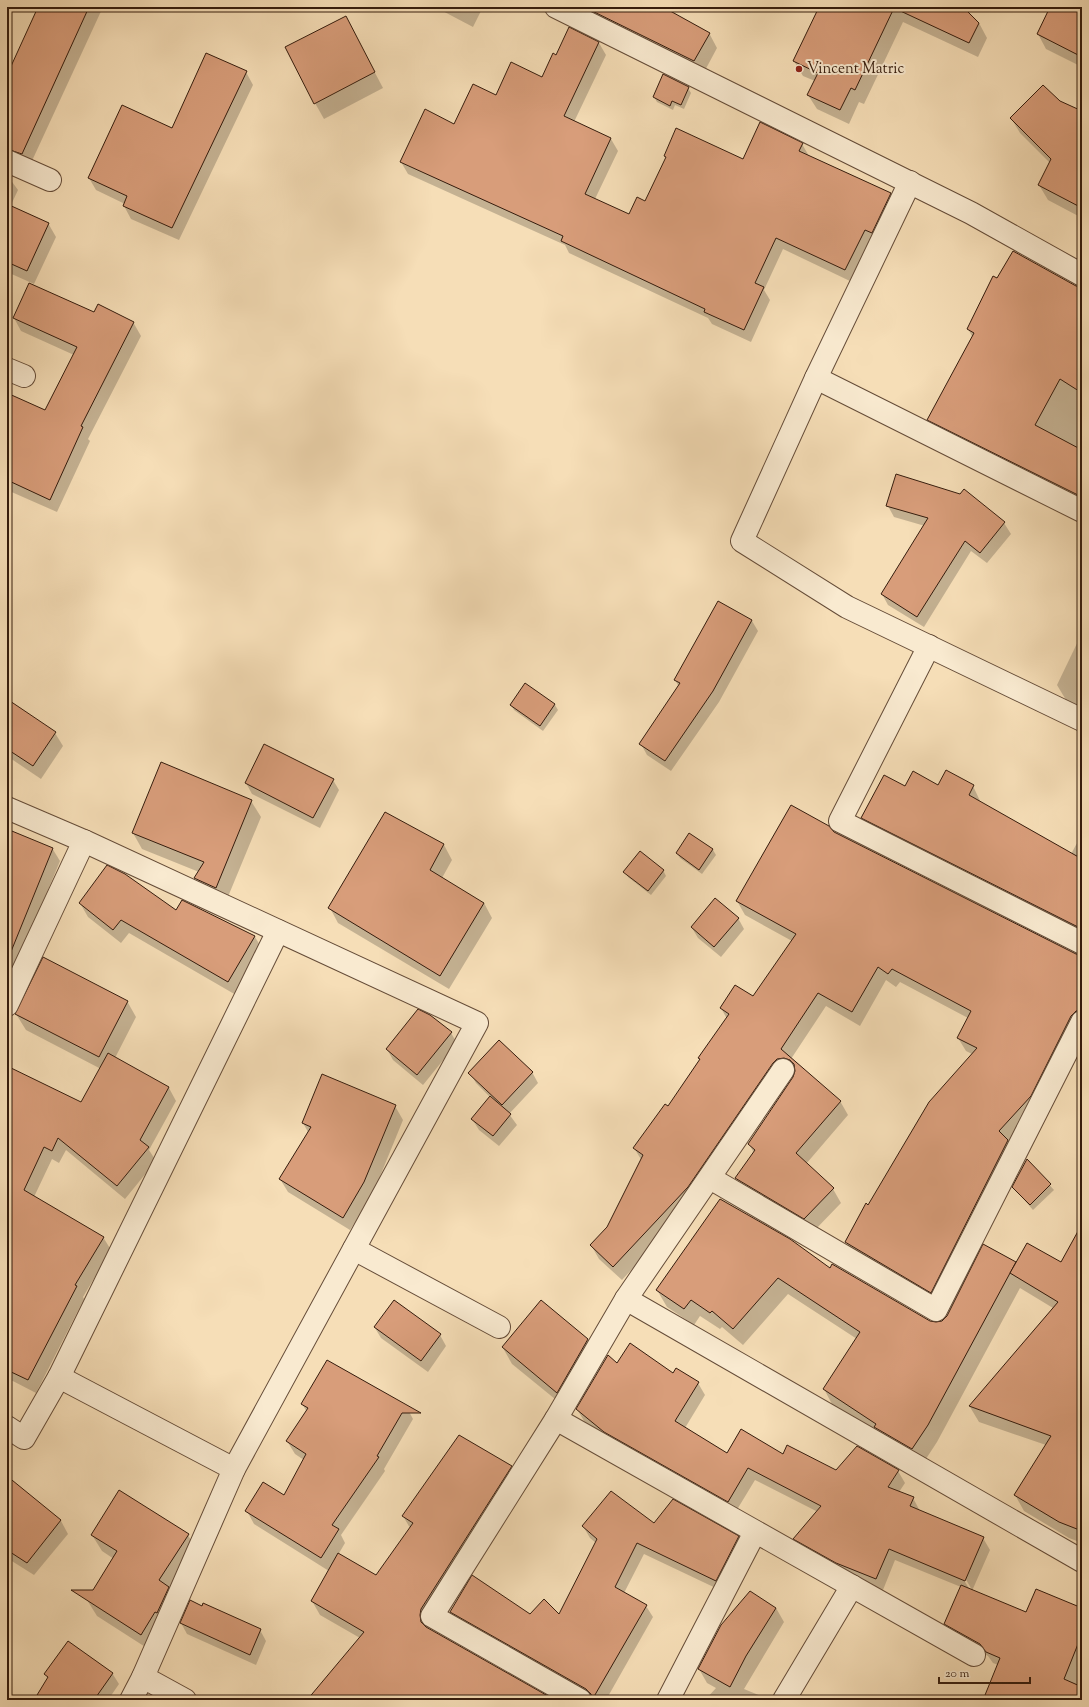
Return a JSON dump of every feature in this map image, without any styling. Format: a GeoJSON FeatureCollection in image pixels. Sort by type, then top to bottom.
{"type":"FeatureCollection","features":[{"type":"Feature","properties":{"kind":"street"},"geometry":{"type":"LineString","coordinates":[[556,7],[971,213],[1082,275]]}},
{"type":"Feature","properties":{"kind":"street"},"geometry":{"type":"LineString","coordinates":[[7,161],[50,180]]}},
{"type":"Feature","properties":{"kind":"street"},"geometry":{"type":"LineString","coordinates":[[910,182],[816,378],[742,542],[847,607],[1082,720]]}},
{"type":"Feature","properties":{"kind":"street"},"geometry":{"type":"LineString","coordinates":[[816,378],[1082,511]]}},
{"type":"Feature","properties":{"kind":"street"},"geometry":{"type":"LineString","coordinates":[[929,646],[840,821],[1082,943]]}},
{"type":"Feature","properties":{"kind":"street"},"geometry":{"type":"LineString","coordinates":[[7,808],[84,841],[477,1023],[234,1470],[143,1677],[131,1700]]}},
{"type":"Feature","properties":{"kind":"street"},"geometry":{"type":"LineString","coordinates":[[7,1005],[84,841]]}},
{"type":"Feature","properties":{"kind":"street"},"geometry":{"type":"LineString","coordinates":[[7,1427],[24,1438],[59,1377],[278,931]]}},
{"type":"Feature","properties":{"kind":"street"},"geometry":{"type":"LineString","coordinates":[[710,1178],[936,1310],[1082,1022]]}},
{"type":"Feature","properties":{"kind":"street"},"geometry":{"type":"LineString","coordinates":[[580,1700],[432,1616],[556,1419],[626,1299],[783,1070]]}},
{"type":"Feature","properties":{"kind":"street"},"geometry":{"type":"LineString","coordinates":[[354,1249],[499,1327]]}},
{"type":"Feature","properties":{"kind":"street"},"geometry":{"type":"LineString","coordinates":[[626,1299],[1082,1561]]}},
{"type":"Feature","properties":{"kind":"street"},"geometry":{"type":"LineString","coordinates":[[59,1377],[234,1470]]}},
{"type":"Feature","properties":{"kind":"street"},"geometry":{"type":"LineString","coordinates":[[556,1419],[974,1655]]}},
{"type":"Feature","properties":{"kind":"street"},"geometry":{"type":"LineString","coordinates":[[668,1700],[756,1532]]}},
{"type":"Feature","properties":{"kind":"street"},"geometry":{"type":"LineString","coordinates":[[784,1700],[852,1586]]}},
{"type":"Feature","properties":{"kind":"street"},"geometry":{"type":"LineString","coordinates":[[143,1677],[185,1700]]}},
{"type":"Feature","properties":{"kind":"building"},"geometry":{"type":"Polygon","coordinates":[[[38,7],[89,7],[22,154],[7,149],[7,75],[38,7]]]}},
{"type":"Feature","properties":{"kind":"building"},"geometry":{"type":"Polygon","coordinates":[[[584,7],[663,7],[710,33],[694,61],[584,7]]]}},
{"type":"Feature","properties":{"kind":"building"},"geometry":{"type":"Polygon","coordinates":[[[819,7],[963,7],[979,23],[969,43],[894,8],[855,90],[851,88],[840,110],[807,95],[818,73],[793,61],[819,7]]]}},
{"type":"Feature","properties":{"kind":"building"},"geometry":{"type":"Polygon","coordinates":[[[1050,7],[1082,7],[1082,57],[1037,34],[1050,7]]]}},
{"type":"Feature","properties":{"kind":"building"},"geometry":{"type":"Polygon","coordinates":[[[346,16],[375,72],[314,104],[285,47],[346,16]]]}},
{"type":"Feature","properties":{"kind":"building"},"geometry":{"type":"Polygon","coordinates":[[[569,27],[599,42],[564,116],[611,138],[585,194],[629,214],[637,197],[645,201],[666,157],[664,156],[676,128],[743,159],[760,122],[803,143],[799,151],[891,193],[872,233],[865,230],[845,270],[776,238],[755,283],[764,287],[744,330],[704,312],[705,309],[561,241],[563,236],[400,162],[425,109],[454,124],[473,84],[496,95],[511,62],[542,77],[553,53],[556,55],[569,27]]]}},
{"type":"Feature","properties":{"kind":"building"},"geometry":{"type":"Polygon","coordinates":[[[206,53],[247,71],[172,228],[123,206],[127,196],[88,178],[122,105],[172,128],[206,53]]]}},
{"type":"Feature","properties":{"kind":"building"},"geometry":{"type":"Polygon","coordinates":[[[663,74],[689,87],[681,105],[672,101],[670,106],[653,97],[663,74]]]}},
{"type":"Feature","properties":{"kind":"building"},"geometry":{"type":"Polygon","coordinates":[[[1043,85],[1060,101],[1082,111],[1082,208],[1038,185],[1051,159],[1010,118],[1043,85]]]}},
{"type":"Feature","properties":{"kind":"building"},"geometry":{"type":"Polygon","coordinates":[[[7,204],[49,223],[27,271],[7,262],[7,204]]]}},
{"type":"Feature","properties":{"kind":"building"},"geometry":{"type":"Polygon","coordinates":[[[1013,251],[1076,286],[1082,287],[1082,393],[1060,379],[1035,425],[1082,450],[1082,497],[927,420],[974,333],[967,329],[993,276],[997,278],[1013,251]]]}},
{"type":"Feature","properties":{"kind":"building"},"geometry":{"type":"Polygon","coordinates":[[[29,283],[94,312],[98,304],[134,322],[81,426],[83,427],[50,500],[7,480],[7,393],[45,410],[77,347],[13,318],[29,283]]]}},
{"type":"Feature","properties":{"kind":"building"},"geometry":{"type":"Polygon","coordinates":[[[896,474],[960,494],[964,489],[1005,522],[980,553],[965,541],[917,617],[881,594],[928,518],[886,506],[896,474]]]}},
{"type":"Feature","properties":{"kind":"building"},"geometry":{"type":"Polygon","coordinates":[[[718,601],[752,620],[713,691],[665,761],[639,744],[680,683],[674,680],[718,601]]]}},
{"type":"Feature","properties":{"kind":"building"},"geometry":{"type":"Polygon","coordinates":[[[525,683],[555,704],[540,726],[510,705],[525,683]]]}},
{"type":"Feature","properties":{"kind":"building"},"geometry":{"type":"Polygon","coordinates":[[[7,699],[56,732],[33,766],[7,749],[7,699]]]}},
{"type":"Feature","properties":{"kind":"building"},"geometry":{"type":"Polygon","coordinates":[[[264,744],[334,779],[313,818],[245,783],[264,744]]]}},
{"type":"Feature","properties":{"kind":"building"},"geometry":{"type":"Polygon","coordinates":[[[161,762],[252,800],[216,888],[194,878],[204,862],[132,833],[161,762]]]}},
{"type":"Feature","properties":{"kind":"building"},"geometry":{"type":"Polygon","coordinates":[[[946,770],[974,785],[969,795],[1082,859],[1082,929],[861,818],[884,775],[905,786],[913,771],[938,785],[946,770]]]}},
{"type":"Feature","properties":{"kind":"building"},"geometry":{"type":"Polygon","coordinates":[[[791,805],[829,826],[834,832],[1076,954],[1082,955],[1082,1010],[1076,1011],[1071,1016],[1031,1096],[999,1131],[1008,1140],[931,1293],[845,1242],[866,1203],[868,1205],[929,1102],[977,1048],[957,1038],[971,1011],[892,969],[888,974],[878,967],[852,1012],[818,993],[781,1049],[841,1101],[796,1153],[834,1188],[804,1219],[735,1178],[755,1150],[748,1144],[793,1077],[795,1071],[794,1064],[790,1060],[784,1058],[777,1059],[773,1063],[688,1187],[613,1267],[590,1245],[607,1227],[643,1155],[633,1148],[665,1104],[668,1106],[700,1059],[698,1058],[729,1014],[720,1008],[735,985],[753,996],[796,934],[736,901],[791,805]]]}},
{"type":"Feature","properties":{"kind":"building"},"geometry":{"type":"Polygon","coordinates":[[[385,812],[444,844],[430,870],[484,903],[440,976],[328,908],[385,812]]]}},
{"type":"Feature","properties":{"kind":"building"},"geometry":{"type":"Polygon","coordinates":[[[7,829],[53,848],[8,959],[7,958],[7,829]]]}},
{"type":"Feature","properties":{"kind":"building"},"geometry":{"type":"Polygon","coordinates":[[[689,833],[713,849],[699,870],[676,853],[689,833]]]}},
{"type":"Feature","properties":{"kind":"building"},"geometry":{"type":"Polygon","coordinates":[[[640,851],[664,870],[648,891],[623,872],[640,851]]]}},
{"type":"Feature","properties":{"kind":"building"},"geometry":{"type":"Polygon","coordinates":[[[107,865],[125,874],[176,910],[182,900],[255,936],[228,982],[121,920],[113,930],[79,903],[107,865]]]}},
{"type":"Feature","properties":{"kind":"building"},"geometry":{"type":"Polygon","coordinates":[[[715,898],[739,918],[714,947],[691,927],[715,898]]]}},
{"type":"Feature","properties":{"kind":"building"},"geometry":{"type":"Polygon","coordinates":[[[43,957],[128,1001],[99,1057],[15,1014],[43,957]]]}},
{"type":"Feature","properties":{"kind":"building"},"geometry":{"type":"Polygon","coordinates":[[[418,1009],[430,1015],[452,1032],[417,1075],[386,1049],[418,1009]]]}},
{"type":"Feature","properties":{"kind":"building"},"geometry":{"type":"Polygon","coordinates":[[[499,1040],[533,1072],[502,1105],[468,1073],[499,1040]]]}},
{"type":"Feature","properties":{"kind":"building"},"geometry":{"type":"Polygon","coordinates":[[[108,1053],[169,1087],[140,1140],[149,1147],[117,1186],[58,1138],[52,1151],[44,1147],[24,1190],[104,1237],[75,1285],[77,1286],[28,1380],[7,1370],[7,1066],[81,1102],[108,1053]]]}},
{"type":"Feature","properties":{"kind":"building"},"geometry":{"type":"Polygon","coordinates":[[[322,1074],[396,1105],[364,1182],[343,1218],[279,1179],[311,1127],[302,1123],[322,1074]]]}},
{"type":"Feature","properties":{"kind":"building"},"geometry":{"type":"Polygon","coordinates":[[[490,1096],[511,1114],[493,1136],[471,1119],[490,1096]]]}},
{"type":"Feature","properties":{"kind":"building"},"geometry":{"type":"Polygon","coordinates":[[[1027,1159],[1051,1184],[1030,1205],[1012,1187],[1027,1159]]]}},
{"type":"Feature","properties":{"kind":"building"},"geometry":{"type":"Polygon","coordinates":[[[720,1199],[790,1239],[830,1268],[832,1264],[930,1321],[942,1321],[947,1316],[983,1244],[1016,1262],[928,1425],[912,1449],[874,1427],[876,1424],[823,1389],[860,1332],[778,1278],[733,1329],[712,1311],[710,1313],[691,1300],[684,1309],[656,1290],[720,1199]]]}},
{"type":"Feature","properties":{"kind":"building"},"geometry":{"type":"Polygon","coordinates":[[[1082,1224],[1082,1531],[1059,1522],[1014,1495],[1051,1436],[969,1406],[1058,1302],[1010,1273],[1027,1243],[1061,1262],[1082,1224]]]}},
{"type":"Feature","properties":{"kind":"building"},"geometry":{"type":"Polygon","coordinates":[[[394,1300],[441,1334],[421,1361],[374,1327],[394,1300]]]}},
{"type":"Feature","properties":{"kind":"building"},"geometry":{"type":"Polygon","coordinates":[[[541,1300],[588,1339],[557,1393],[502,1347],[541,1300]]]}},
{"type":"Feature","properties":{"kind":"building"},"geometry":{"type":"Polygon","coordinates":[[[630,1343],[673,1373],[676,1368],[699,1382],[675,1421],[727,1453],[741,1429],[783,1454],[787,1445],[836,1470],[857,1446],[899,1470],[888,1487],[914,1497],[910,1506],[984,1537],[965,1581],[889,1549],[876,1579],[836,1563],[793,1539],[821,1506],[748,1468],[728,1502],[604,1432],[576,1409],[608,1355],[617,1363],[630,1343]]]}},
{"type":"Feature","properties":{"kind":"building"},"geometry":{"type":"Polygon","coordinates":[[[327,1360],[421,1413],[402,1413],[377,1456],[379,1457],[332,1525],[339,1529],[321,1558],[245,1511],[263,1482],[284,1495],[306,1454],[286,1441],[308,1408],[301,1404],[327,1360]]]}},
{"type":"Feature","properties":{"kind":"building"},"geometry":{"type":"Polygon","coordinates":[[[459,1435],[512,1466],[421,1609],[421,1622],[426,1627],[555,1700],[307,1700],[364,1632],[311,1601],[338,1553],[376,1575],[413,1523],[402,1516],[459,1435]]]}},
{"type":"Feature","properties":{"kind":"building"},"geometry":{"type":"Polygon","coordinates":[[[7,1476],[61,1520],[27,1563],[7,1550],[7,1476]]]}},
{"type":"Feature","properties":{"kind":"building"},"geometry":{"type":"Polygon","coordinates":[[[119,1490],[189,1534],[159,1580],[169,1587],[157,1613],[155,1612],[141,1635],[71,1590],[93,1590],[117,1551],[91,1535],[119,1490]]]}},
{"type":"Feature","properties":{"kind":"building"},"geometry":{"type":"Polygon","coordinates":[[[611,1491],[654,1523],[673,1499],[739,1536],[716,1581],[637,1543],[615,1587],[647,1605],[592,1700],[591,1694],[586,1689],[450,1612],[472,1575],[530,1614],[544,1599],[559,1614],[597,1539],[582,1526],[611,1491]]]}},
{"type":"Feature","properties":{"kind":"building"},"geometry":{"type":"Polygon","coordinates":[[[961,1585],[1026,1612],[1036,1589],[1082,1608],[1082,1634],[1064,1679],[1082,1687],[1082,1700],[983,1700],[1000,1658],[986,1652],[980,1644],[944,1624],[961,1585]]]}},
{"type":"Feature","properties":{"kind":"building"},"geometry":{"type":"Polygon","coordinates":[[[750,1591],[776,1608],[746,1656],[730,1687],[698,1669],[721,1625],[750,1591]]]}},
{"type":"Feature","properties":{"kind":"building"},"geometry":{"type":"Polygon","coordinates":[[[190,1600],[202,1606],[203,1603],[261,1629],[250,1655],[180,1623],[190,1600]]]}},
{"type":"Feature","properties":{"kind":"building"},"geometry":{"type":"Polygon","coordinates":[[[68,1641],[113,1673],[94,1700],[34,1700],[48,1677],[44,1674],[68,1641]]]}},
{"type":"Feature","properties":{"kind":"place","name":"Vincent Matric"},"geometry":{"type":"Point","coordinates":[799,69]}}]}
